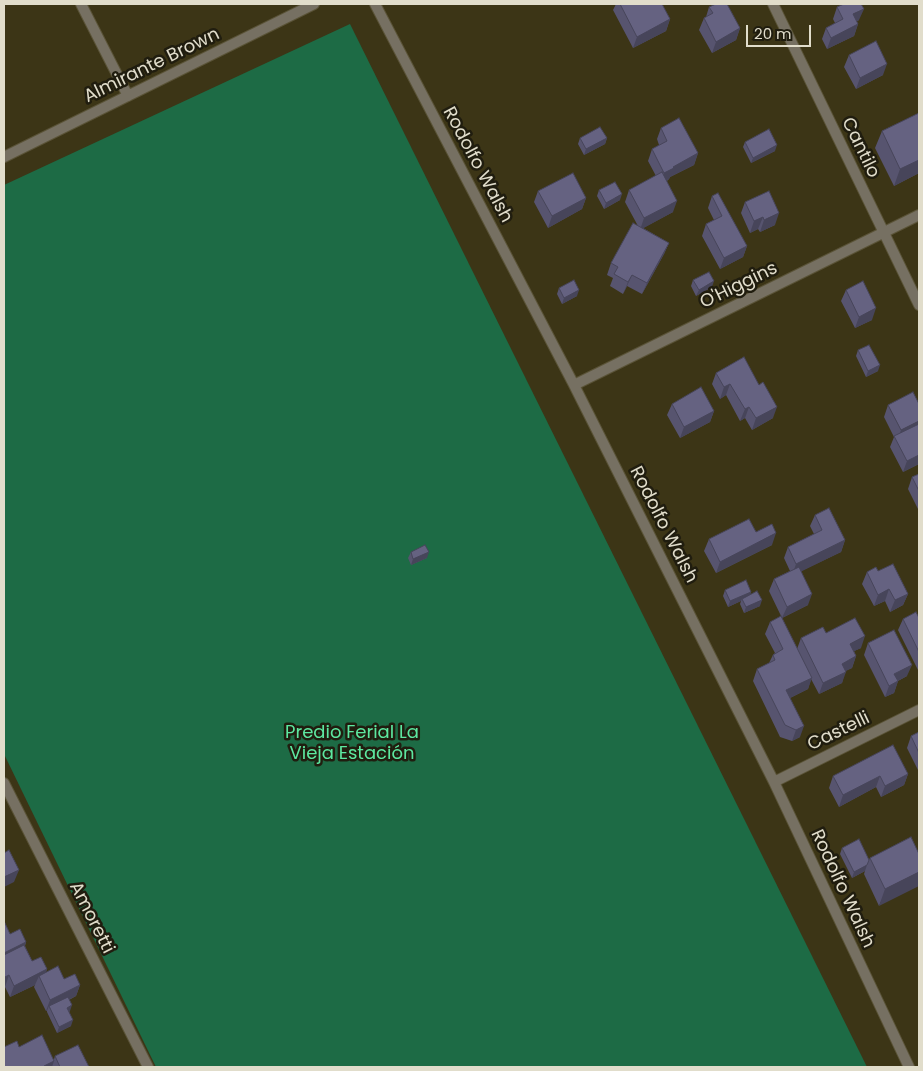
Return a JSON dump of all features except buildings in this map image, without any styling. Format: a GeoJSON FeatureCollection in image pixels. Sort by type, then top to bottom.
{"type":"FeatureCollection","features":[{"type":"Feature","properties":{"kind":"street"},"geometry":{"type":"LineString","coordinates":[[81,4],[128,96]]}},
{"type":"Feature","properties":{"kind":"street","name":"Almirante Brown"},"geometry":{"type":"LineString","coordinates":[[4,157],[314,4]]}},
{"type":"Feature","properties":{"kind":"street","name":"Rodolfo Walsh"},"geometry":{"type":"LineString","coordinates":[[375,4],[574,385],[774,782],[909,1067]]}},
{"type":"Feature","properties":{"kind":"street","name":"Cantilo"},"geometry":{"type":"LineString","coordinates":[[773,4],[919,305]]}},
{"type":"Feature","properties":{"kind":"street","name":"O'Higgins"},"geometry":{"type":"LineString","coordinates":[[574,385],[919,215]]}},
{"type":"Feature","properties":{"kind":"street","name":"Castelli"},"geometry":{"type":"LineString","coordinates":[[774,782],[919,710]]}},
{"type":"Feature","properties":{"kind":"street","name":"Amoretti"},"geometry":{"type":"LineString","coordinates":[[4,783],[148,1067]]}},
{"type":"Feature","properties":{"kind":"green space","name":"Predio Ferial La Vieja Estación"},"geometry":{"type":"Polygon","coordinates":[[[350,24],[867,1067],[156,1067],[4,754],[4,185],[350,24]]]}}]}
